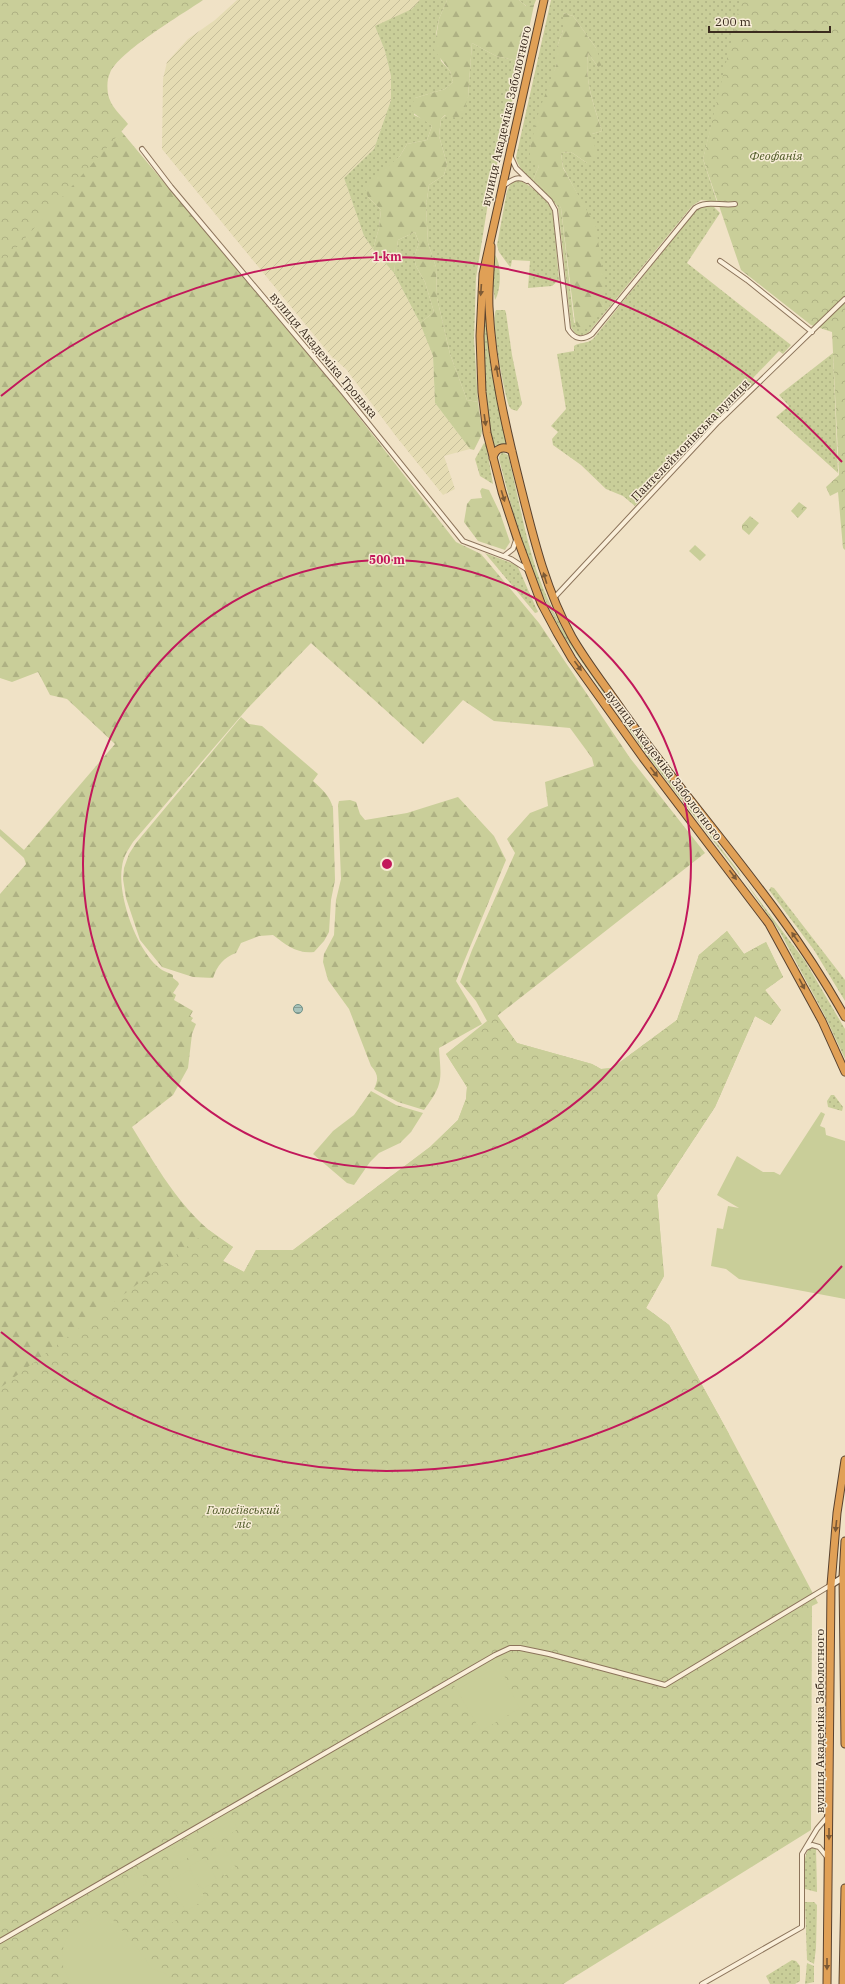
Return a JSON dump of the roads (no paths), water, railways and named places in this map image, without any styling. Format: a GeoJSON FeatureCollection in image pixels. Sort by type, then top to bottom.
{"type":"FeatureCollection","features":[{"type":"Feature","properties":{"kind":"highway","name":"вулиця Академіка Заболотного"},"geometry":{"type":"LineString","coordinates":[[544,0],[500,188],[483,274],[480,336],[482,392],[487,432],[502,492],[541,603],[557,634],[572,659],[653,772],[769,924],[822,1021],[845,1072]]}},
{"type":"Feature","properties":{"kind":"highway","name":"вулиця Академіка Заболотного"},"geometry":{"type":"LineString","coordinates":[[490,238],[489,291],[491,333],[512,451],[531,530],[553,599],[573,638],[598,676],[656,756],[788,927],[816,968],[845,1018]]}},
{"type":"Feature","properties":{"kind":"highway"},"geometry":{"type":"LineString","coordinates":[[494,458],[497,450],[500,448],[508,448],[512,451]]}},
{"type":"Feature","properties":{"kind":"highway","name":"вулиця Академіка Заболотного"},"geometry":{"type":"LineString","coordinates":[[827,1984],[831,1585],[837,1513],[845,1460]]}},
{"type":"Feature","properties":{"kind":"highway","name":"вулиця Академіка Заболотного"},"geometry":{"type":"LineString","coordinates":[[845,1541],[845,1744]]}},
{"type":"Feature","properties":{"kind":"highway"},"geometry":{"type":"LineString","coordinates":[[843,1984],[845,1888]]}},
{"type":"Feature","properties":{"kind":"street","name":"вулиця Академіка Тронька"},"geometry":{"type":"LineString","coordinates":[[142,148],[171,187],[343,392],[463,541],[504,556],[529,571]]}},
{"type":"Feature","properties":{"kind":"street"},"geometry":{"type":"LineString","coordinates":[[509,153],[516,168],[550,201],[555,210],[568,329],[571,335],[581,339],[592,334],[695,208],[705,203],[723,206],[734,204]]}},
{"type":"Feature","properties":{"kind":"street"},"geometry":{"type":"LineString","coordinates":[[500,188],[511,180],[518,178],[531,183]]}},
{"type":"Feature","properties":{"kind":"street"},"geometry":{"type":"LineString","coordinates":[[720,261],[747,280],[812,332]]}},
{"type":"Feature","properties":{"kind":"street","name":"Пантелеймонівська вулиця"},"geometry":{"type":"LineString","coordinates":[[553,599],[718,422],[845,299]]}},
{"type":"Feature","properties":{"kind":"street"},"geometry":{"type":"LineString","coordinates":[[504,556],[513,549],[517,538]]}},
{"type":"Feature","properties":{"kind":"street"},"geometry":{"type":"LineString","coordinates":[[0,1941],[510,1648],[535,1651],[665,1685],[844,1576]]}},
{"type":"Feature","properties":{"kind":"street"},"geometry":{"type":"LineString","coordinates":[[702,1984],[802,1927],[801,1858],[804,1849],[829,1816]]}},
{"type":"Feature","properties":{"kind":"street"},"geometry":{"type":"LineString","coordinates":[[804,1849],[814,1845],[822,1850],[829,1859]]}},
{"type":"Feature","properties":{"kind":"water"},"geometry":{"type":"Polygon","coordinates":[[[298,1004],[303,1009],[298,1014],[293,1009],[298,1004]]]}},
{"type":"Feature","properties":{"kind":"park label","name":"Феофанія"},"geometry":{"type":"Point","coordinates":[776,155]}},
{"type":"Feature","properties":{"kind":"park label","name":"Голосіївський ліс"},"geometry":{"type":"Point","coordinates":[243,1516]}}]}
